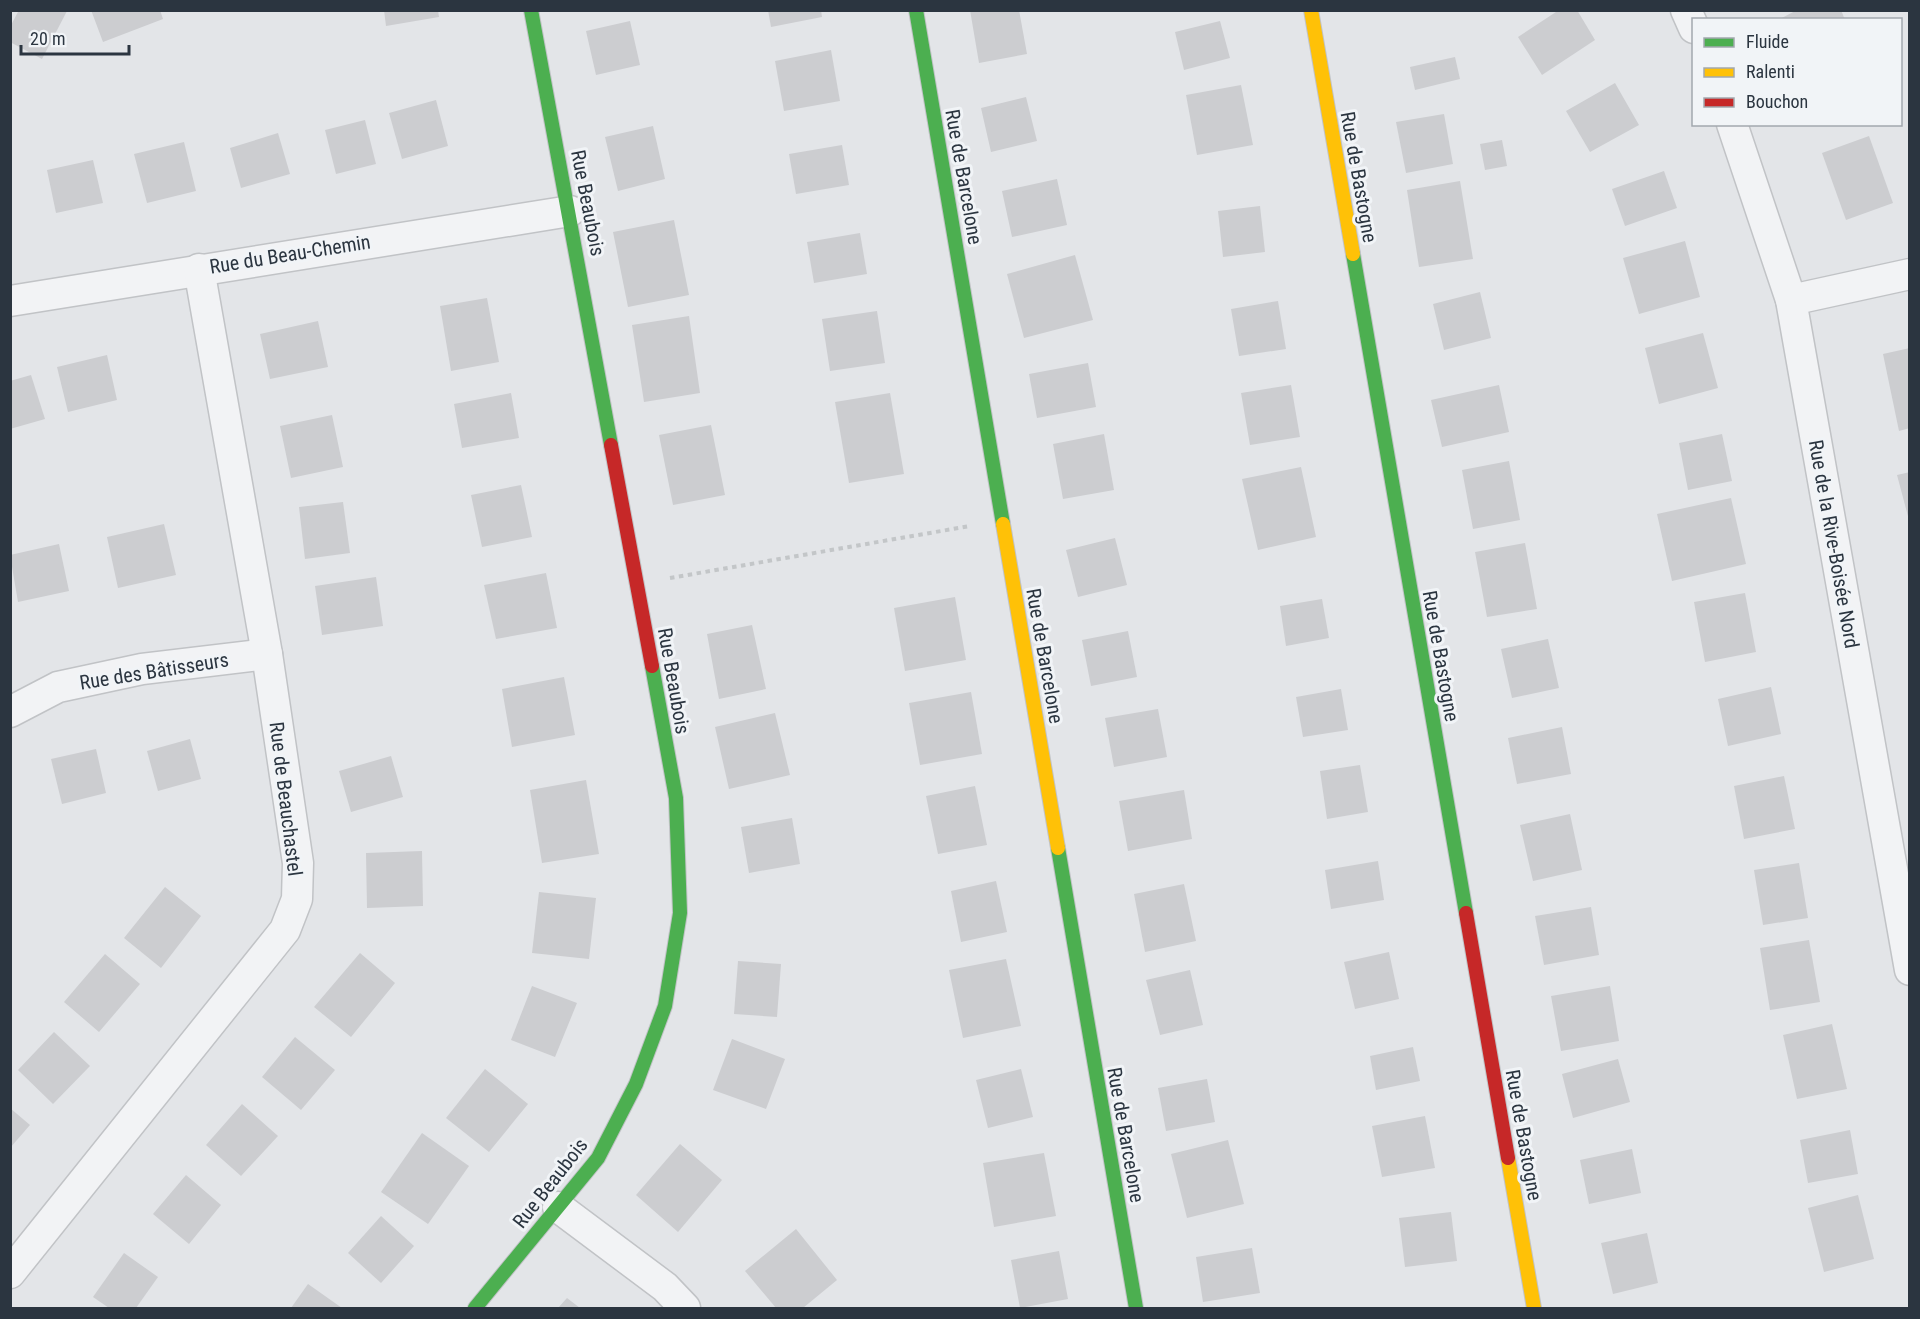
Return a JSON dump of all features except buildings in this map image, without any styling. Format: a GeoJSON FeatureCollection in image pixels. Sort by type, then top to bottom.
{"type":"FeatureCollection","features":[{"type":"Feature","properties":{"kind":"street","name":"Rue Beaubois"},"geometry":{"type":"LineString","coordinates":[[475,1308],[598,1158],[636,1084],[665,1006],[680,913],[676,798],[570,211],[531,10]]}},
{"type":"Feature","properties":{"kind":"street","name":"Rue de Barcelone"},"geometry":{"type":"LineString","coordinates":[[916,10],[1136,1308]]}},
{"type":"Feature","properties":{"kind":"street","name":"Rue de Bastogne"},"geometry":{"type":"LineString","coordinates":[[1311,10],[1534,1308]]}},
{"type":"Feature","properties":{"kind":"street","name":"Rue de la Rive-Boisée Nord"},"geometry":{"type":"LineString","coordinates":[[1733,126],[1791,300],[1910,970]]}},
{"type":"Feature","properties":{"kind":"street","name":"Rue du Beau-Chemin"},"geometry":{"type":"LineString","coordinates":[[10,301],[570,211]]}},
{"type":"Feature","properties":{"kind":"street","name":"Rue de Beauchastel"},"geometry":{"type":"LineString","coordinates":[[10,1273],[285,930],[297,899],[298,863],[267,654],[199,269]]}},
{"type":"Feature","properties":{"kind":"street"},"geometry":{"type":"LineString","coordinates":[[1791,300],[1910,274]]}},
{"type":"Feature","properties":{"kind":"street","name":"Rue des Bâtisseurs"},"geometry":{"type":"LineString","coordinates":[[10,712],[58,687],[142,669],[267,654]]}},
{"type":"Feature","properties":{"kind":"street"},"geometry":{"type":"LineString","coordinates":[[558,1208],[665,1287],[685,1308]]}},
{"type":"Feature","properties":{"kind":"path"},"geometry":{"type":"LineString","coordinates":[[637,584],[1002,521]]}},
{"type":"Feature","properties":{"kind":"traffic: fast"},"geometry":{"type":"LineString","coordinates":[[531,10],[611,445]]}},
{"type":"Feature","properties":{"kind":"traffic: fast"},"geometry":{"type":"LineString","coordinates":[[916,10],[1003,524]]}},
{"type":"Feature","properties":{"kind":"traffic: fast"},"geometry":{"type":"LineString","coordinates":[[1353,254],[1466,913]]}},
{"type":"Feature","properties":{"kind":"traffic: fast"},"geometry":{"type":"LineString","coordinates":[[475,1308],[598,1158],[636,1084],[665,1006],[680,913],[676,798],[652,666]]}},
{"type":"Feature","properties":{"kind":"traffic: fast"},"geometry":{"type":"LineString","coordinates":[[1058,848],[1136,1308]]}},
{"type":"Feature","properties":{"kind":"traffic: slow"},"geometry":{"type":"LineString","coordinates":[[1311,10],[1353,254]]}},
{"type":"Feature","properties":{"kind":"traffic: slow"},"geometry":{"type":"LineString","coordinates":[[1003,524],[1058,848]]}},
{"type":"Feature","properties":{"kind":"traffic: slow"},"geometry":{"type":"LineString","coordinates":[[1508,1158],[1534,1308]]}},
{"type":"Feature","properties":{"kind":"traffic: jam"},"geometry":{"type":"LineString","coordinates":[[611,445],[652,666]]}},
{"type":"Feature","properties":{"kind":"traffic: jam"},"geometry":{"type":"LineString","coordinates":[[1466,913],[1508,1158]]}}]}
